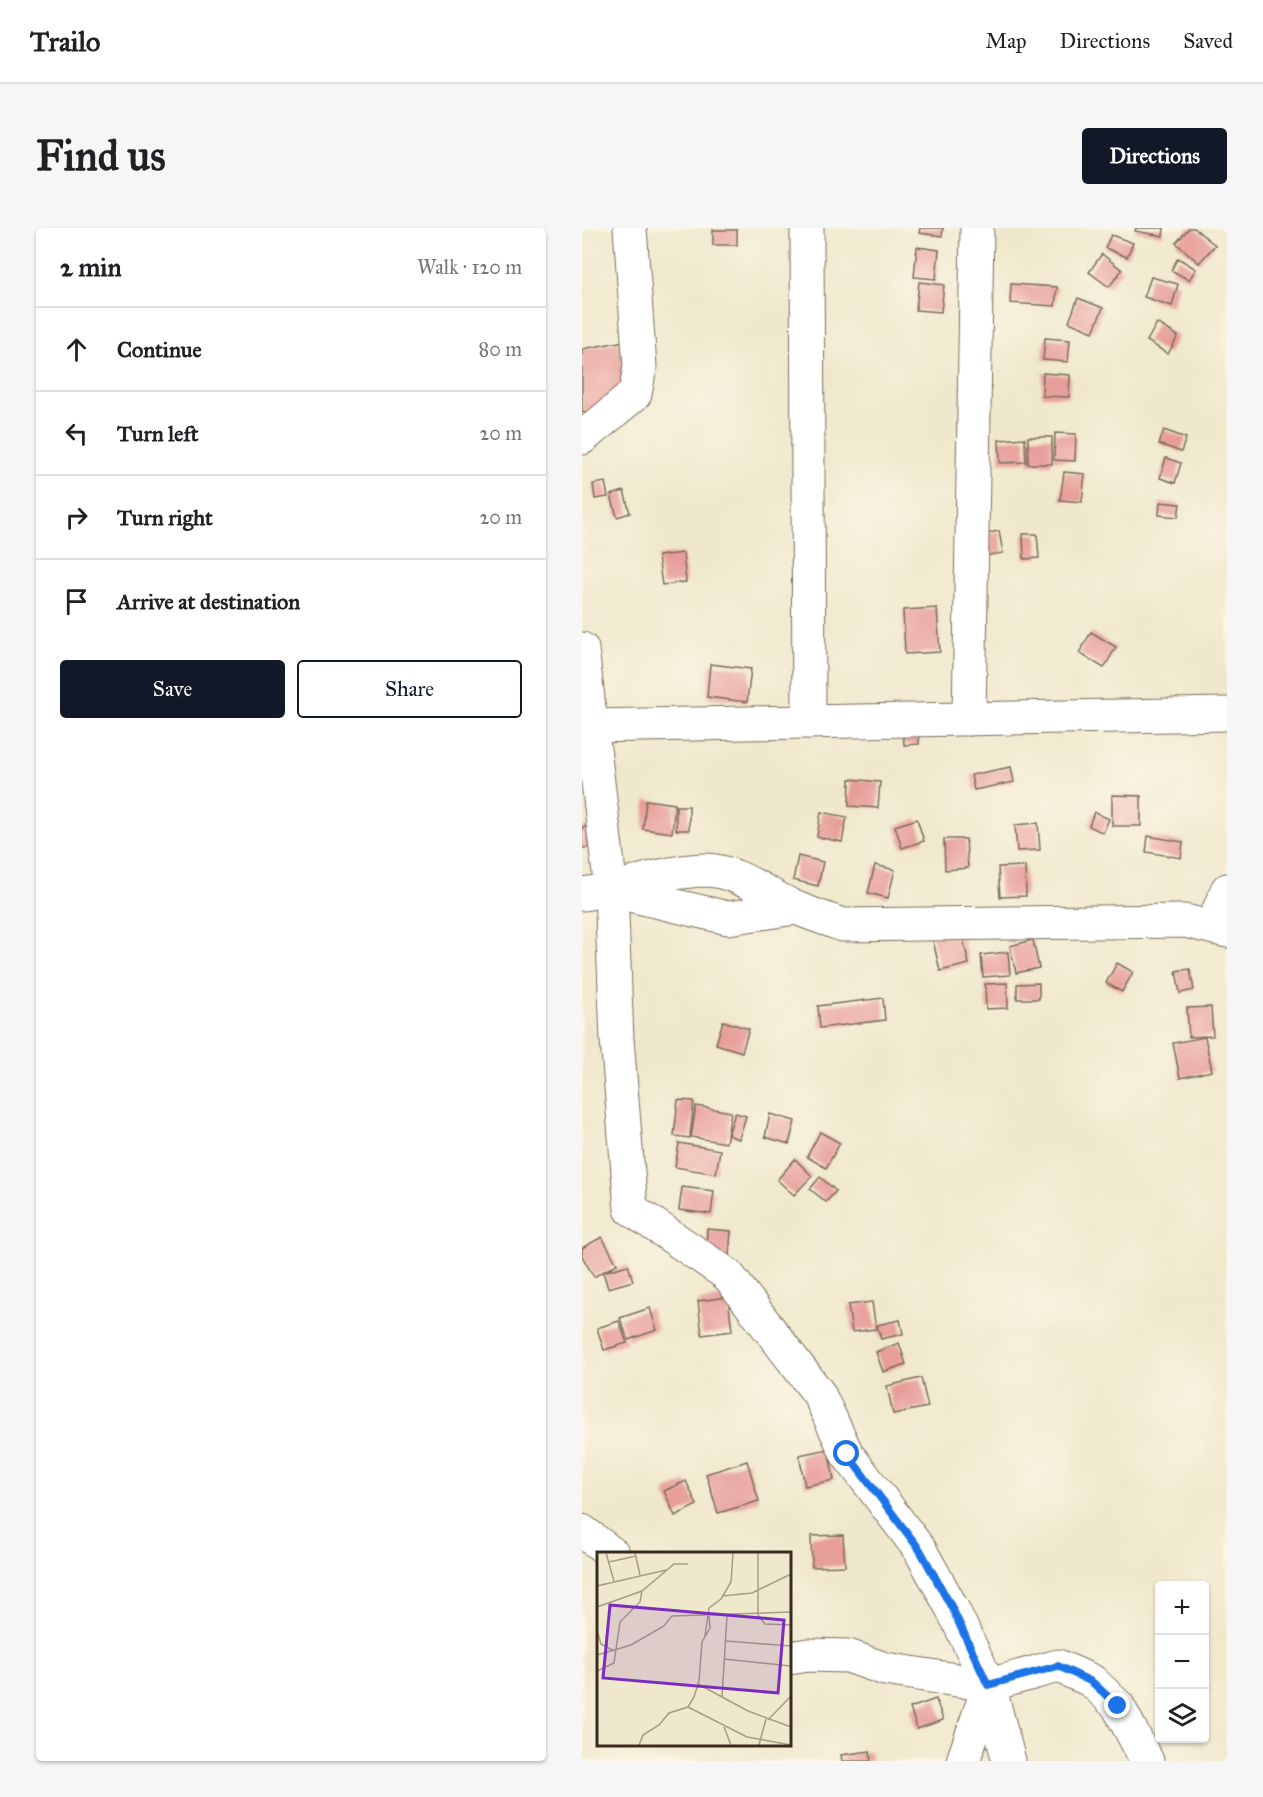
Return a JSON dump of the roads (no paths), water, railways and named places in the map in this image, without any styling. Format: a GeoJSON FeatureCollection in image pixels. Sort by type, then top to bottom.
{"type":"FeatureCollection","features":[{"type":"Feature","properties":{"kind":"street"},"geometry":{"type":"LineString","coordinates":[[582,438],[636,394],[640,367],[630,228]]}},
{"type":"Feature","properties":{"kind":"street"},"geometry":{"type":"LineString","coordinates":[[807,228],[808,722]]}},
{"type":"Feature","properties":{"kind":"street"},"geometry":{"type":"LineString","coordinates":[[969,719],[977,228]]}},
{"type":"Feature","properties":{"kind":"street"},"geometry":{"type":"LineString","coordinates":[[582,649],[591,726],[596,892],[617,1039],[631,1209],[728,1275],[819,1394],[847,1454],[920,1550],[952,1608],[988,1685],[1009,1761]]}},
{"type":"Feature","properties":{"kind":"street"},"geometry":{"type":"LineString","coordinates":[[591,726],[1227,714]]}},
{"type":"Feature","properties":{"kind":"street"},"geometry":{"type":"LineString","coordinates":[[596,892],[658,876],[707,870],[757,887],[795,908],[842,925],[1185,921],[1220,929],[1227,890]]}},
{"type":"Feature","properties":{"kind":"street"},"geometry":{"type":"LineString","coordinates":[[582,1531],[611,1552]]}},
{"type":"Feature","properties":{"kind":"street"},"geometry":{"type":"LineString","coordinates":[[790,1658],[808,1655],[848,1656],[885,1669],[988,1685],[1058,1666],[1092,1682],[1118,1706],[1147,1761]]}},
{"type":"Feature","properties":{"kind":"street"},"geometry":{"type":"LineString","coordinates":[[963,1761],[988,1685]]}}]}
